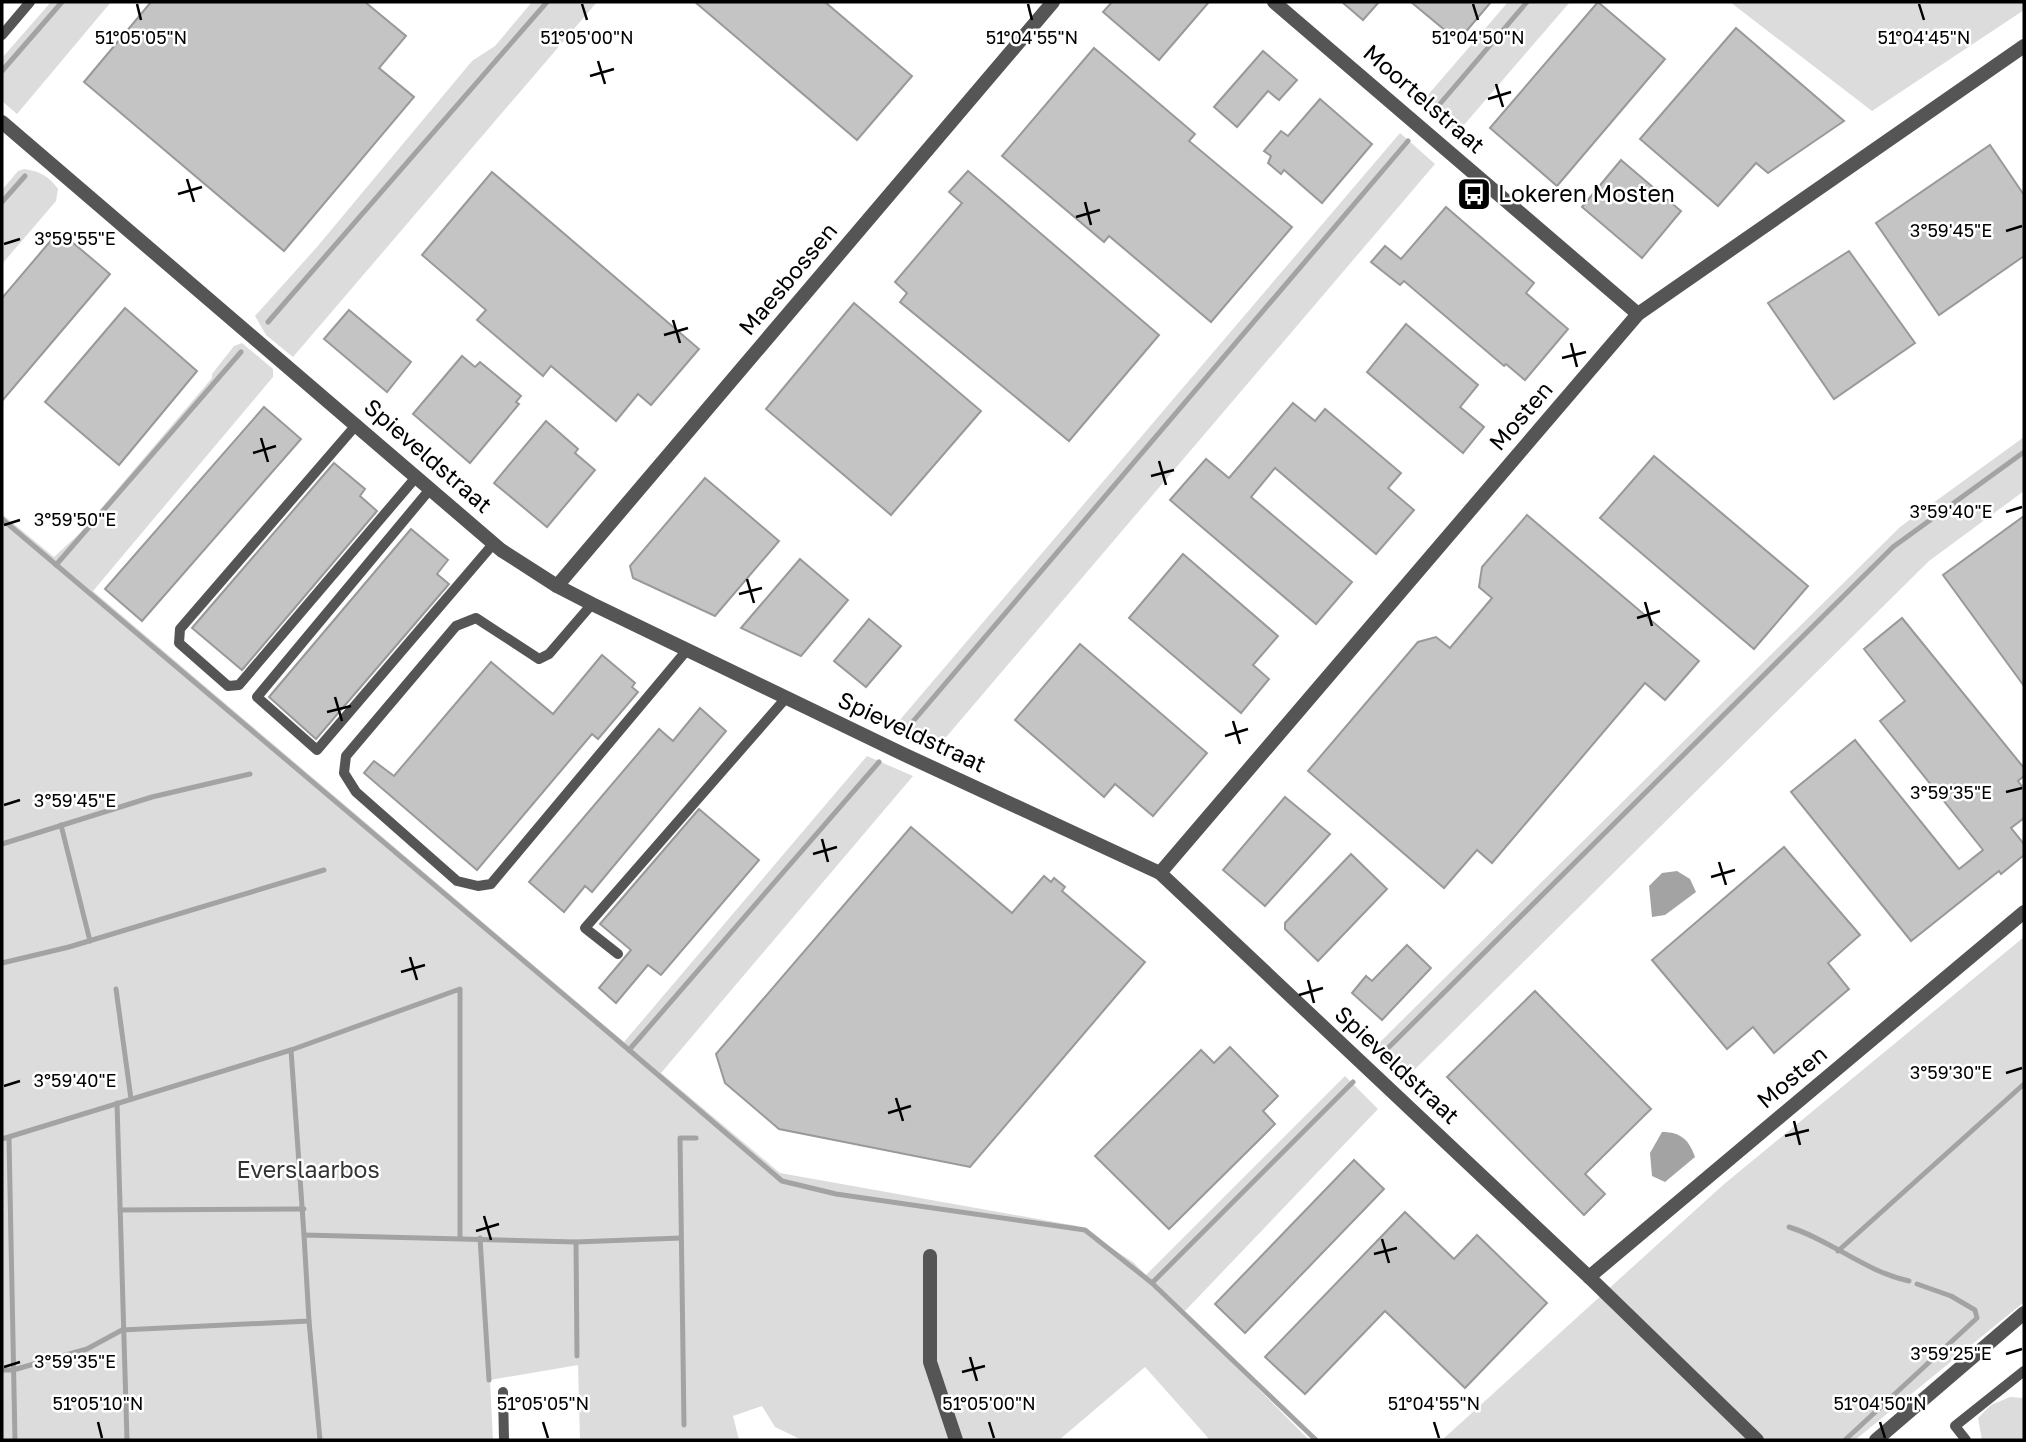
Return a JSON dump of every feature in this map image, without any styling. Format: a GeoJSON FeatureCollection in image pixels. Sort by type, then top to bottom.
{"type":"FeatureCollection","features":[{"type":"Feature","properties":{"kind":"street","name":"Maesbossen"},"geometry":{"type":"LineString","coordinates":[[557,586],[1053,2]]}},
{"type":"Feature","properties":{"kind":"street","name":"Moortelstraat"},"geometry":{"type":"LineString","coordinates":[[1274,2],[1638,314]]}},
{"type":"Feature","properties":{"kind":"street","name":"Mosten"},"geometry":{"type":"LineString","coordinates":[[1160,873],[1638,314],[2024,46]]}},
{"type":"Feature","properties":{"kind":"street","name":"Spieveldstraat"},"geometry":{"type":"LineString","coordinates":[[2,122],[494,543],[557,586],[786,698],[1160,873],[1589,1277],[1757,1440]]}},
{"type":"Feature","properties":{"kind":"street","name":"Mosten"},"geometry":{"type":"LineString","coordinates":[[1589,1277],[2024,912]]}},
{"type":"Feature","properties":{"kind":"street"},"geometry":{"type":"LineString","coordinates":[[930,1256],[930,1362],[957,1440]]}},
{"type":"Feature","properties":{"kind":"street"},"geometry":{"type":"LineString","coordinates":[[1876,1440],[2024,1313]]}},
{"type":"Feature","properties":{"kind":"lane"},"geometry":{"type":"LineString","coordinates":[[2,35],[30,2]]}},
{"type":"Feature","properties":{"kind":"lane"},"geometry":{"type":"LineString","coordinates":[[357,424],[180,629],[179,643],[228,686],[239,685],[418,476]]}},
{"type":"Feature","properties":{"kind":"lane"},"geometry":{"type":"LineString","coordinates":[[431,488],[257,697],[317,750],[494,543]]}},
{"type":"Feature","properties":{"kind":"lane"},"geometry":{"type":"LineString","coordinates":[[592,604],[549,654],[539,659],[475,618],[456,626],[346,756],[344,774],[356,792],[457,881],[478,886],[491,884],[687,650]]}},
{"type":"Feature","properties":{"kind":"lane"},"geometry":{"type":"LineString","coordinates":[[618,954],[585,928],[786,698]]}},
{"type":"Feature","properties":{"kind":"lane"},"geometry":{"type":"LineString","coordinates":[[1966,1440],[1955,1426],[2024,1372]]}},
{"type":"Feature","properties":{"kind":"lane"},"geometry":{"type":"LineString","coordinates":[[503,1392],[504,1440]]}},
{"type":"Feature","properties":{"kind":"green space"},"geometry":{"type":"Polygon","coordinates":[[[51,2],[111,2],[17,114],[2,101],[2,58],[51,2]]]}},
{"type":"Feature","properties":{"kind":"green space"},"geometry":{"type":"Polygon","coordinates":[[[532,2],[597,2],[293,357],[266,335],[255,316],[317,247],[472,61],[495,46],[532,2]]]}},
{"type":"Feature","properties":{"kind":"green space"},"geometry":{"type":"Polygon","coordinates":[[[1508,2],[1570,2],[1457,133],[1421,103],[1508,2]]]}},
{"type":"Feature","properties":{"kind":"green space"},"geometry":{"type":"Polygon","coordinates":[[[1730,2],[2024,2],[2024,10],[1872,111],[1730,2]]]}},
{"type":"Feature","properties":{"kind":"green space"},"geometry":{"type":"Polygon","coordinates":[[[1400,133],[1435,164],[936,749],[893,728],[1400,133]]]}},
{"type":"Feature","properties":{"kind":"green space"},"geometry":{"type":"Polygon","coordinates":[[[24,169],[39,173],[51,181],[58,189],[56,201],[2,264],[2,190],[18,171],[24,169]]]}},
{"type":"Feature","properties":{"kind":"green space","name":"Everslaarbos"},"geometry":{"type":"Polygon","coordinates":[[[242,343],[273,369],[273,377],[93,591],[624,1042],[867,756],[913,776],[661,1073],[780,1173],[1077,1226],[1133,1262],[1146,1275],[1345,1076],[1378,1109],[1185,1311],[1152,1281],[1309,1440],[1210,1440],[1145,1367],[1059,1440],[802,1440],[775,1427],[762,1406],[733,1416],[739,1440],[580,1440],[578,1365],[490,1380],[493,1440],[2,1440],[2,514],[54,557],[81,532],[212,378],[212,374],[234,346],[242,343]]]}},
{"type":"Feature","properties":{"kind":"green space"},"geometry":{"type":"Polygon","coordinates":[[[2024,437],[2024,491],[1929,561],[1403,1081],[1372,1050],[1900,527],[2024,437]]]}},
{"type":"Feature","properties":{"kind":"green space"},"geometry":{"type":"Polygon","coordinates":[[[2024,937],[2024,1302],[1855,1440],[1442,1440],[1723,1185],[2024,937]]]}},
{"type":"Feature","properties":{"kind":"green space"},"geometry":{"type":"Polygon","coordinates":[[[2010,1397],[2024,1398],[2024,1440],[1982,1440],[1978,1418],[1991,1405],[2010,1397]]]}},
{"type":"Feature","properties":{"kind":"shaded area"},"geometry":{"type":"Polygon","coordinates":[[[1677,871],[1690,879],[1696,892],[1665,915],[1652,917],[1649,886],[1662,873],[1677,871]]]}},
{"type":"Feature","properties":{"kind":"shaded area"},"geometry":{"type":"Polygon","coordinates":[[[1662,1132],[1683,1138],[1695,1157],[1665,1182],[1652,1176],[1650,1153],[1662,1132]]]}},
{"type":"Feature","properties":{"kind":"building"},"geometry":{"type":"Polygon","coordinates":[[[151,2],[365,2],[406,36],[379,68],[414,97],[284,251],[84,82],[151,2]]]}},
{"type":"Feature","properties":{"kind":"building"},"geometry":{"type":"Polygon","coordinates":[[[695,2],[825,2],[912,76],[857,140],[695,2]]]}},
{"type":"Feature","properties":{"kind":"building"},"geometry":{"type":"Polygon","coordinates":[[[1112,2],[1209,2],[1159,60],[1103,12],[1112,2]]]}},
{"type":"Feature","properties":{"kind":"building"},"geometry":{"type":"Polygon","coordinates":[[[1342,2],[1379,2],[1363,20],[1342,2]]]}},
{"type":"Feature","properties":{"kind":"building"},"geometry":{"type":"Polygon","coordinates":[[[1411,2],[1491,2],[1458,41],[1411,2]]]}},
{"type":"Feature","properties":{"kind":"building"},"geometry":{"type":"Polygon","coordinates":[[[1598,2],[1665,59],[1557,186],[1490,128],[1598,2]]]}},
{"type":"Feature","properties":{"kind":"building"},"geometry":{"type":"Polygon","coordinates":[[[1736,28],[1844,121],[1768,173],[1756,163],[1718,206],[1640,139],[1736,28]]]}},
{"type":"Feature","properties":{"kind":"building"},"geometry":{"type":"Polygon","coordinates":[[[1094,48],[1195,134],[1189,141],[1292,227],[1211,322],[1109,236],[1104,242],[1002,156],[1094,48]]]}},
{"type":"Feature","properties":{"kind":"building"},"geometry":{"type":"Polygon","coordinates":[[[1263,51],[1297,80],[1279,100],[1268,91],[1237,127],[1214,107],[1263,51]]]}},
{"type":"Feature","properties":{"kind":"building"},"geometry":{"type":"Polygon","coordinates":[[[1320,99],[1372,144],[1322,203],[1284,170],[1281,174],[1268,163],[1271,156],[1264,151],[1281,131],[1288,136],[1320,99]]]}},
{"type":"Feature","properties":{"kind":"building"},"geometry":{"type":"Polygon","coordinates":[[[1990,145],[2024,195],[2024,256],[1939,315],[1876,223],[1990,145]]]}},
{"type":"Feature","properties":{"kind":"building"},"geometry":{"type":"Polygon","coordinates":[[[1621,160],[1681,211],[1642,258],[1582,207],[1621,160]]]}},
{"type":"Feature","properties":{"kind":"building"},"geometry":{"type":"Polygon","coordinates":[[[968,171],[1159,335],[1069,441],[900,302],[907,293],[895,282],[962,203],[949,192],[968,171]]]}},
{"type":"Feature","properties":{"kind":"building"},"geometry":{"type":"Polygon","coordinates":[[[492,172],[699,349],[651,405],[638,394],[616,421],[551,366],[543,376],[477,320],[486,310],[422,255],[492,172]]]}},
{"type":"Feature","properties":{"kind":"building"},"geometry":{"type":"Polygon","coordinates":[[[1446,207],[1534,283],[1526,293],[1568,329],[1525,380],[1506,364],[1504,366],[1404,281],[1400,285],[1371,262],[1385,246],[1401,259],[1446,207]]]}},
{"type":"Feature","properties":{"kind":"building"},"geometry":{"type":"Polygon","coordinates":[[[59,231],[110,274],[2,401],[2,298],[59,231]]]}},
{"type":"Feature","properties":{"kind":"building"},"geometry":{"type":"Polygon","coordinates":[[[1849,251],[1915,343],[1834,399],[1768,303],[1849,251]]]}},
{"type":"Feature","properties":{"kind":"building"},"geometry":{"type":"Polygon","coordinates":[[[854,303],[981,411],[891,515],[766,409],[854,303]]]}},
{"type":"Feature","properties":{"kind":"building"},"geometry":{"type":"Polygon","coordinates":[[[125,308],[197,371],[119,465],[45,402],[125,308]]]}},
{"type":"Feature","properties":{"kind":"building"},"geometry":{"type":"Polygon","coordinates":[[[349,310],[411,362],[387,392],[324,339],[349,310]]]}},
{"type":"Feature","properties":{"kind":"building"},"geometry":{"type":"Polygon","coordinates":[[[1406,324],[1478,385],[1460,407],[1484,427],[1463,453],[1367,372],[1406,324]]]}},
{"type":"Feature","properties":{"kind":"building"},"geometry":{"type":"Polygon","coordinates":[[[462,356],[475,367],[480,362],[521,396],[516,402],[519,404],[470,463],[413,414],[462,356]]]}},
{"type":"Feature","properties":{"kind":"building"},"geometry":{"type":"Polygon","coordinates":[[[1293,403],[1315,421],[1325,409],[1401,473],[1388,488],[1414,510],[1376,554],[1275,468],[1251,497],[1352,582],[1316,624],[1170,500],[1206,459],[1229,478],[1293,403]]]}},
{"type":"Feature","properties":{"kind":"building"},"geometry":{"type":"Polygon","coordinates":[[[264,407],[301,439],[142,621],[105,589],[264,407]]]}},
{"type":"Feature","properties":{"kind":"building"},"geometry":{"type":"Polygon","coordinates":[[[546,421],[578,449],[575,453],[595,470],[547,527],[494,483],[546,421]]]}},
{"type":"Feature","properties":{"kind":"building"},"geometry":{"type":"Polygon","coordinates":[[[1654,456],[1808,586],[1754,649],[1600,518],[1654,456]]]}},
{"type":"Feature","properties":{"kind":"building"},"geometry":{"type":"Polygon","coordinates":[[[334,463],[365,489],[360,496],[377,511],[242,670],[192,628],[334,463]]]}},
{"type":"Feature","properties":{"kind":"building"},"geometry":{"type":"Polygon","coordinates":[[[705,478],[779,541],[715,616],[633,578],[630,566],[705,478]]]}},
{"type":"Feature","properties":{"kind":"building"},"geometry":{"type":"Polygon","coordinates":[[[1527,515],[1699,661],[1665,700],[1645,683],[1492,863],[1477,850],[1444,888],[1308,771],[1418,642],[1436,637],[1450,648],[1492,598],[1479,587],[1482,567],[1527,515]]]}},
{"type":"Feature","properties":{"kind":"building"},"geometry":{"type":"Polygon","coordinates":[[[2024,516],[2024,686],[1943,575],[2024,516]]]}},
{"type":"Feature","properties":{"kind":"building"},"geometry":{"type":"Polygon","coordinates":[[[411,529],[448,560],[437,574],[449,584],[316,739],[269,697],[411,529]]]}},
{"type":"Feature","properties":{"kind":"building"},"geometry":{"type":"Polygon","coordinates":[[[1183,554],[1278,636],[1253,665],[1269,679],[1241,713],[1129,618],[1183,554]]]}},
{"type":"Feature","properties":{"kind":"building"},"geometry":{"type":"Polygon","coordinates":[[[800,559],[848,600],[801,656],[741,628],[800,559]]]}},
{"type":"Feature","properties":{"kind":"building"},"geometry":{"type":"Polygon","coordinates":[[[1902,618],[2024,768],[2024,776],[2018,781],[2024,789],[2024,818],[2011,828],[2024,844],[2024,855],[2001,874],[1999,871],[1911,941],[1791,792],[1855,740],[1959,869],[1983,850],[1880,721],[1905,701],[1864,649],[1902,618]]]}},
{"type":"Feature","properties":{"kind":"building"},"geometry":{"type":"Polygon","coordinates":[[[869,619],[901,646],[866,687],[834,661],[869,619]]]}},
{"type":"Feature","properties":{"kind":"building"},"geometry":{"type":"Polygon","coordinates":[[[1080,644],[1207,753],[1153,816],[1115,784],[1104,797],[1015,720],[1080,644]]]}},
{"type":"Feature","properties":{"kind":"building"},"geometry":{"type":"Polygon","coordinates":[[[602,655],[635,683],[632,687],[638,692],[598,739],[592,734],[477,870],[364,773],[374,761],[394,776],[491,662],[553,714],[602,655]]]}},
{"type":"Feature","properties":{"kind":"building"},"geometry":{"type":"Polygon","coordinates":[[[700,708],[726,731],[592,892],[585,886],[564,912],[529,882],[659,729],[673,741],[700,708]]]}},
{"type":"Feature","properties":{"kind":"building"},"geometry":{"type":"Polygon","coordinates":[[[1285,797],[1330,834],[1265,906],[1223,870],[1285,797]]]}},
{"type":"Feature","properties":{"kind":"building"},"geometry":{"type":"Polygon","coordinates":[[[699,809],[759,860],[661,975],[648,965],[616,1003],[599,988],[631,950],[600,924],[699,809]]]}},
{"type":"Feature","properties":{"kind":"building"},"geometry":{"type":"Polygon","coordinates":[[[911,827],[1012,913],[1044,876],[1051,882],[1054,878],[1065,887],[1062,891],[1145,962],[970,1167],[779,1129],[725,1083],[716,1054],[911,827]]]}},
{"type":"Feature","properties":{"kind":"building"},"geometry":{"type":"Polygon","coordinates":[[[1784,847],[1860,935],[1828,963],[1849,989],[1774,1053],[1753,1027],[1727,1049],[1652,960],[1784,847]]]}},
{"type":"Feature","properties":{"kind":"building"},"geometry":{"type":"Polygon","coordinates":[[[1351,854],[1387,889],[1318,961],[1285,929],[1285,923],[1351,854]]]}},
{"type":"Feature","properties":{"kind":"building"},"geometry":{"type":"Polygon","coordinates":[[[1407,945],[1431,968],[1382,1020],[1352,993],[1366,976],[1372,981],[1407,945]]]}},
{"type":"Feature","properties":{"kind":"building"},"geometry":{"type":"Polygon","coordinates":[[[1535,991],[1651,1109],[1585,1174],[1605,1194],[1584,1215],[1447,1077],[1535,991]]]}},
{"type":"Feature","properties":{"kind":"building"},"geometry":{"type":"Polygon","coordinates":[[[1230,1047],[1278,1096],[1263,1111],[1275,1124],[1169,1229],[1095,1156],[1201,1050],[1214,1063],[1230,1047]]]}},
{"type":"Feature","properties":{"kind":"building"},"geometry":{"type":"Polygon","coordinates":[[[1354,1160],[1384,1189],[1245,1333],[1215,1304],[1354,1160]]]}},
{"type":"Feature","properties":{"kind":"building"},"geometry":{"type":"Polygon","coordinates":[[[1405,1212],[1454,1259],[1477,1235],[1547,1303],[1465,1388],[1385,1311],[1305,1394],[1265,1357],[1405,1212]]]}},
{"type":"Feature","properties":{"kind":"waterway"},"geometry":{"type":"LineString","coordinates":[[2,71],[62,2]]}},
{"type":"Feature","properties":{"kind":"waterway"},"geometry":{"type":"LineString","coordinates":[[268,322],[547,2]]}},
{"type":"Feature","properties":{"kind":"waterway"},"geometry":{"type":"LineString","coordinates":[[1433,112],[1527,2]]}},
{"type":"Feature","properties":{"kind":"waterway"},"geometry":{"type":"LineString","coordinates":[[904,732],[1408,141]]}},
{"type":"Feature","properties":{"kind":"waterway"},"geometry":{"type":"LineString","coordinates":[[2,202],[25,176]]}},
{"type":"Feature","properties":{"kind":"waterway"},"geometry":{"type":"LineString","coordinates":[[56,565],[241,352]]}},
{"type":"Feature","properties":{"kind":"waterway"},"geometry":{"type":"LineString","coordinates":[[1381,1055],[1893,547],[2024,452]]}},
{"type":"Feature","properties":{"kind":"waterway"},"geometry":{"type":"LineString","coordinates":[[2,519],[629,1050],[879,762]]}},
{"type":"Feature","properties":{"kind":"waterway"},"geometry":{"type":"LineString","coordinates":[[2,844],[152,797],[250,774]]}},
{"type":"Feature","properties":{"kind":"waterway"},"geometry":{"type":"LineString","coordinates":[[61,825],[90,941]]}},
{"type":"Feature","properties":{"kind":"waterway"},"geometry":{"type":"LineString","coordinates":[[2,963],[69,947],[324,870]]}},
{"type":"Feature","properties":{"kind":"waterway"},"geometry":{"type":"LineString","coordinates":[[116,989],[131,1099]]}},
{"type":"Feature","properties":{"kind":"waterway"},"geometry":{"type":"LineString","coordinates":[[2,1139],[291,1050],[460,989],[460,1236]]}},
{"type":"Feature","properties":{"kind":"waterway"},"geometry":{"type":"LineString","coordinates":[[291,1050],[304,1235]]}},
{"type":"Feature","properties":{"kind":"waterway"},"geometry":{"type":"LineString","coordinates":[[629,1050],[782,1181],[836,1194],[1085,1230],[1152,1283],[1353,1082]]}},
{"type":"Feature","properties":{"kind":"waterway"},"geometry":{"type":"LineString","coordinates":[[1838,1251],[2024,1084]]}},
{"type":"Feature","properties":{"kind":"waterway"},"geometry":{"type":"LineString","coordinates":[[117,1103],[127,1440]]}},
{"type":"Feature","properties":{"kind":"waterway"},"geometry":{"type":"LineString","coordinates":[[684,1425],[680,1138],[696,1138]]}},
{"type":"Feature","properties":{"kind":"waterway"},"geometry":{"type":"LineString","coordinates":[[9,1139],[15,1440]]}},
{"type":"Feature","properties":{"kind":"waterway"},"geometry":{"type":"LineString","coordinates":[[120,1210],[304,1209]]}},
{"type":"Feature","properties":{"kind":"waterway"},"geometry":{"type":"LineString","coordinates":[[1789,1227],[1877,1270],[1909,1281]]}},
{"type":"Feature","properties":{"kind":"waterway"},"geometry":{"type":"LineString","coordinates":[[2,1370],[13,1370],[87,1349],[122,1330],[309,1321],[304,1235],[576,1242],[681,1238]]}},
{"type":"Feature","properties":{"kind":"waterway"},"geometry":{"type":"LineString","coordinates":[[480,1238],[489,1380]]}},
{"type":"Feature","properties":{"kind":"waterway"},"geometry":{"type":"LineString","coordinates":[[576,1242],[577,1356]]}},
{"type":"Feature","properties":{"kind":"waterway"},"geometry":{"type":"LineString","coordinates":[[1152,1283],[1316,1440]]}},
{"type":"Feature","properties":{"kind":"waterway"},"geometry":{"type":"LineString","coordinates":[[1845,1440],[1977,1318],[1975,1310],[1951,1296],[1917,1284]]}},
{"type":"Feature","properties":{"kind":"waterway"},"geometry":{"type":"LineString","coordinates":[[309,1321],[320,1440]]}},
{"type":"Feature","properties":{"kind":"place","name":"Lokeren Mosten"},"geometry":{"type":"Point","coordinates":[1474,194]}}]}
